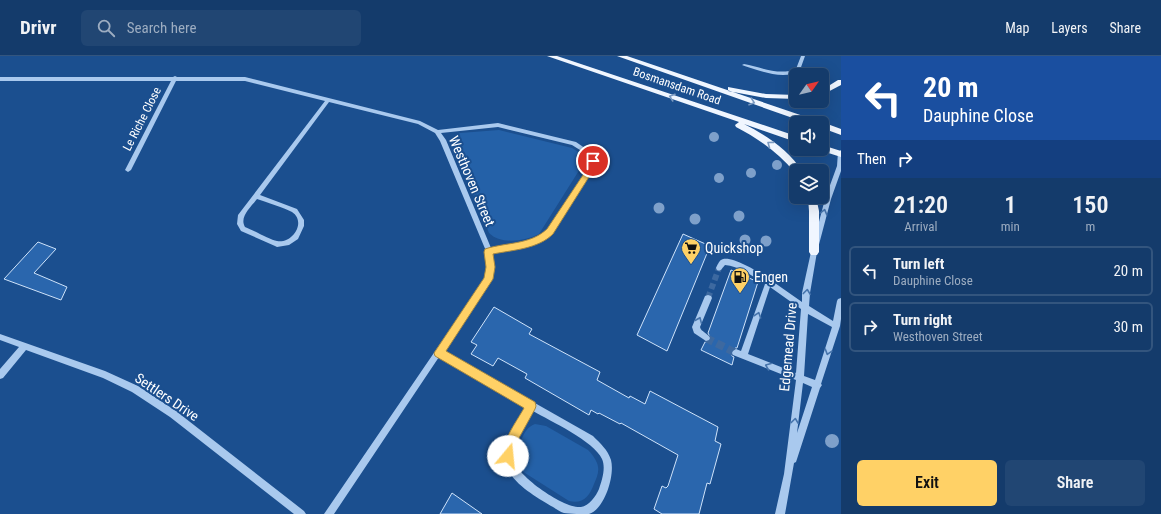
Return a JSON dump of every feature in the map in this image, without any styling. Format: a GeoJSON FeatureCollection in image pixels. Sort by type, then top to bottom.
{"type":"FeatureCollection","features":[{"type":"Feature","properties":{"kind":"main road","name":"Bosmansdam Road"},"geometry":{"type":"LineString","coordinates":[[550,56],[789,137]]}},
{"type":"Feature","properties":{"kind":"main road","name":"Bosmansdam Road"},"geometry":{"type":"LineString","coordinates":[[620,56],[794,116]]}},
{"type":"Feature","properties":{"kind":"main road"},"geometry":{"type":"LineString","coordinates":[[675,76],[766,96],[789,97]]}},
{"type":"Feature","properties":{"kind":"main road"},"geometry":{"type":"LineString","coordinates":[[829,89],[841,82]]}},
{"type":"Feature","properties":{"kind":"main road"},"geometry":{"type":"LineString","coordinates":[[709,110],[764,139],[784,155],[792,164]]}},
{"type":"Feature","properties":{"kind":"main road"},"geometry":{"type":"LineString","coordinates":[[829,128],[841,132]]}},
{"type":"Feature","properties":{"kind":"main road"},"geometry":{"type":"LineString","coordinates":[[829,150],[841,154]]}},
{"type":"Feature","properties":{"kind":"main road"},"geometry":{"type":"LineString","coordinates":[[813,204],[814,252]]}},
{"type":"Feature","properties":{"kind":"street"},"geometry":{"type":"LineString","coordinates":[[744,64],[790,74],[798,70],[803,56]]}},
{"type":"Feature","properties":{"kind":"street","name":"Le Riche Close"},"geometry":{"type":"LineString","coordinates":[[128,170],[175,78]]}},
{"type":"Feature","properties":{"kind":"street","name":"Westhoven Street"},"geometry":{"type":"LineString","coordinates":[[0,79],[245,79],[420,123],[437,132],[443,140],[488,252],[491,267],[488,279],[330,514]]}},
{"type":"Feature","properties":{"kind":"street"},"geometry":{"type":"LineString","coordinates":[[256,196],[295,211],[301,220],[301,226],[296,237],[289,242],[277,244],[243,229],[240,224],[241,215],[328,100]]}},
{"type":"Feature","properties":{"kind":"street"},"geometry":{"type":"LineString","coordinates":[[437,132],[498,126],[574,143],[590,154],[593,161],[590,169],[550,231],[545,236],[528,244],[488,252]]}},
{"type":"Feature","properties":{"kind":"street","name":"Edgemead Drive"},"geometry":{"type":"LineString","coordinates":[[780,514],[788,474],[800,378],[806,293],[814,252],[828,199],[840,166],[841,154]]}},
{"type":"Feature","properties":{"kind":"street"},"geometry":{"type":"LineString","coordinates":[[719,268],[723,262],[729,262],[769,281],[805,308],[836,326]]}},
{"type":"Feature","properties":{"kind":"street"},"geometry":{"type":"LineString","coordinates":[[769,281],[740,354],[818,385]]}},
{"type":"Feature","properties":{"kind":"street"},"geometry":{"type":"LineString","coordinates":[[706,338],[697,331],[696,328],[708,298]]}},
{"type":"Feature","properties":{"kind":"street","name":"Edgemead Drive"},"geometry":{"type":"LineString","coordinates":[[788,474],[818,385],[836,326],[841,301]]}},
{"type":"Feature","properties":{"kind":"street","name":"Settlers Drive"},"geometry":{"type":"LineString","coordinates":[[0,337],[105,375],[135,389],[173,414],[301,514]]}},
{"type":"Feature","properties":{"kind":"street"},"geometry":{"type":"LineString","coordinates":[[0,376],[25,346]]}},
{"type":"Feature","properties":{"kind":"street"},"geometry":{"type":"LineString","coordinates":[[439,353],[590,439],[604,455],[607,462],[606,478],[598,500],[586,511],[576,512],[567,510],[519,479],[513,471],[508,456],[509,446],[531,406]]}},
{"type":"Feature","properties":{"kind":"shaded area"},"geometry":{"type":"Polygon","coordinates":[[[499,130],[572,148],[583,155],[585,161],[539,234],[520,240],[513,241],[500,239],[489,233],[452,143],[454,137],[460,133],[499,130]]]}},
{"type":"Feature","properties":{"kind":"shaded area"},"geometry":{"type":"Polygon","coordinates":[[[535,424],[546,426],[588,450],[593,456],[598,466],[598,474],[588,496],[582,500],[574,502],[569,501],[525,473],[518,465],[516,454],[519,445],[526,430],[535,424]]]}},
{"type":"Feature","properties":{"kind":"building"},"geometry":{"type":"Polygon","coordinates":[[[683,234],[710,246],[667,351],[637,335],[683,234]]]}},
{"type":"Feature","properties":{"kind":"building"},"geometry":{"type":"Polygon","coordinates":[[[38,242],[56,249],[34,273],[67,287],[61,300],[4,279],[38,242]]]}},
{"type":"Feature","properties":{"kind":"building"},"geometry":{"type":"Polygon","coordinates":[[[731,270],[758,282],[737,348],[731,352],[732,356],[734,357],[732,365],[701,350],[705,342],[711,339],[708,333],[731,270]]]}},
{"type":"Feature","properties":{"kind":"building"},"geometry":{"type":"Polygon","coordinates":[[[494,307],[532,329],[529,334],[600,372],[597,380],[629,398],[630,396],[645,404],[650,391],[718,427],[715,441],[721,444],[710,484],[707,483],[699,514],[662,514],[654,509],[662,486],[666,488],[668,486],[678,455],[621,423],[620,424],[599,413],[598,414],[591,410],[589,415],[525,378],[527,374],[498,358],[493,366],[471,354],[477,345],[471,342],[494,307]]]}},
{"type":"Feature","properties":{"kind":"building"},"geometry":{"type":"Polygon","coordinates":[[[452,493],[482,514],[440,514],[452,493]]]}},
{"type":"Feature","properties":{"kind":"tunnel"},"geometry":{"type":"LineString","coordinates":[[708,298],[719,268]]}},
{"type":"Feature","properties":{"kind":"tunnel"},"geometry":{"type":"LineString","coordinates":[[706,338],[736,353]]}},
{"type":"Feature","properties":{"kind":"place","name":"Quickshop"},"geometry":{"type":"Point","coordinates":[691,265]}},
{"type":"Feature","properties":{"kind":"place","name":"Engen"},"geometry":{"type":"Point","coordinates":[740,294]}},
{"type":"Feature","properties":{"kind":"route"},"geometry":{"type":"LineString","coordinates":[[508,456],[509,446],[531,406],[439,353],[488,279],[491,267],[488,252],[528,244],[545,236],[550,231],[590,169],[593,161]]}}]}
